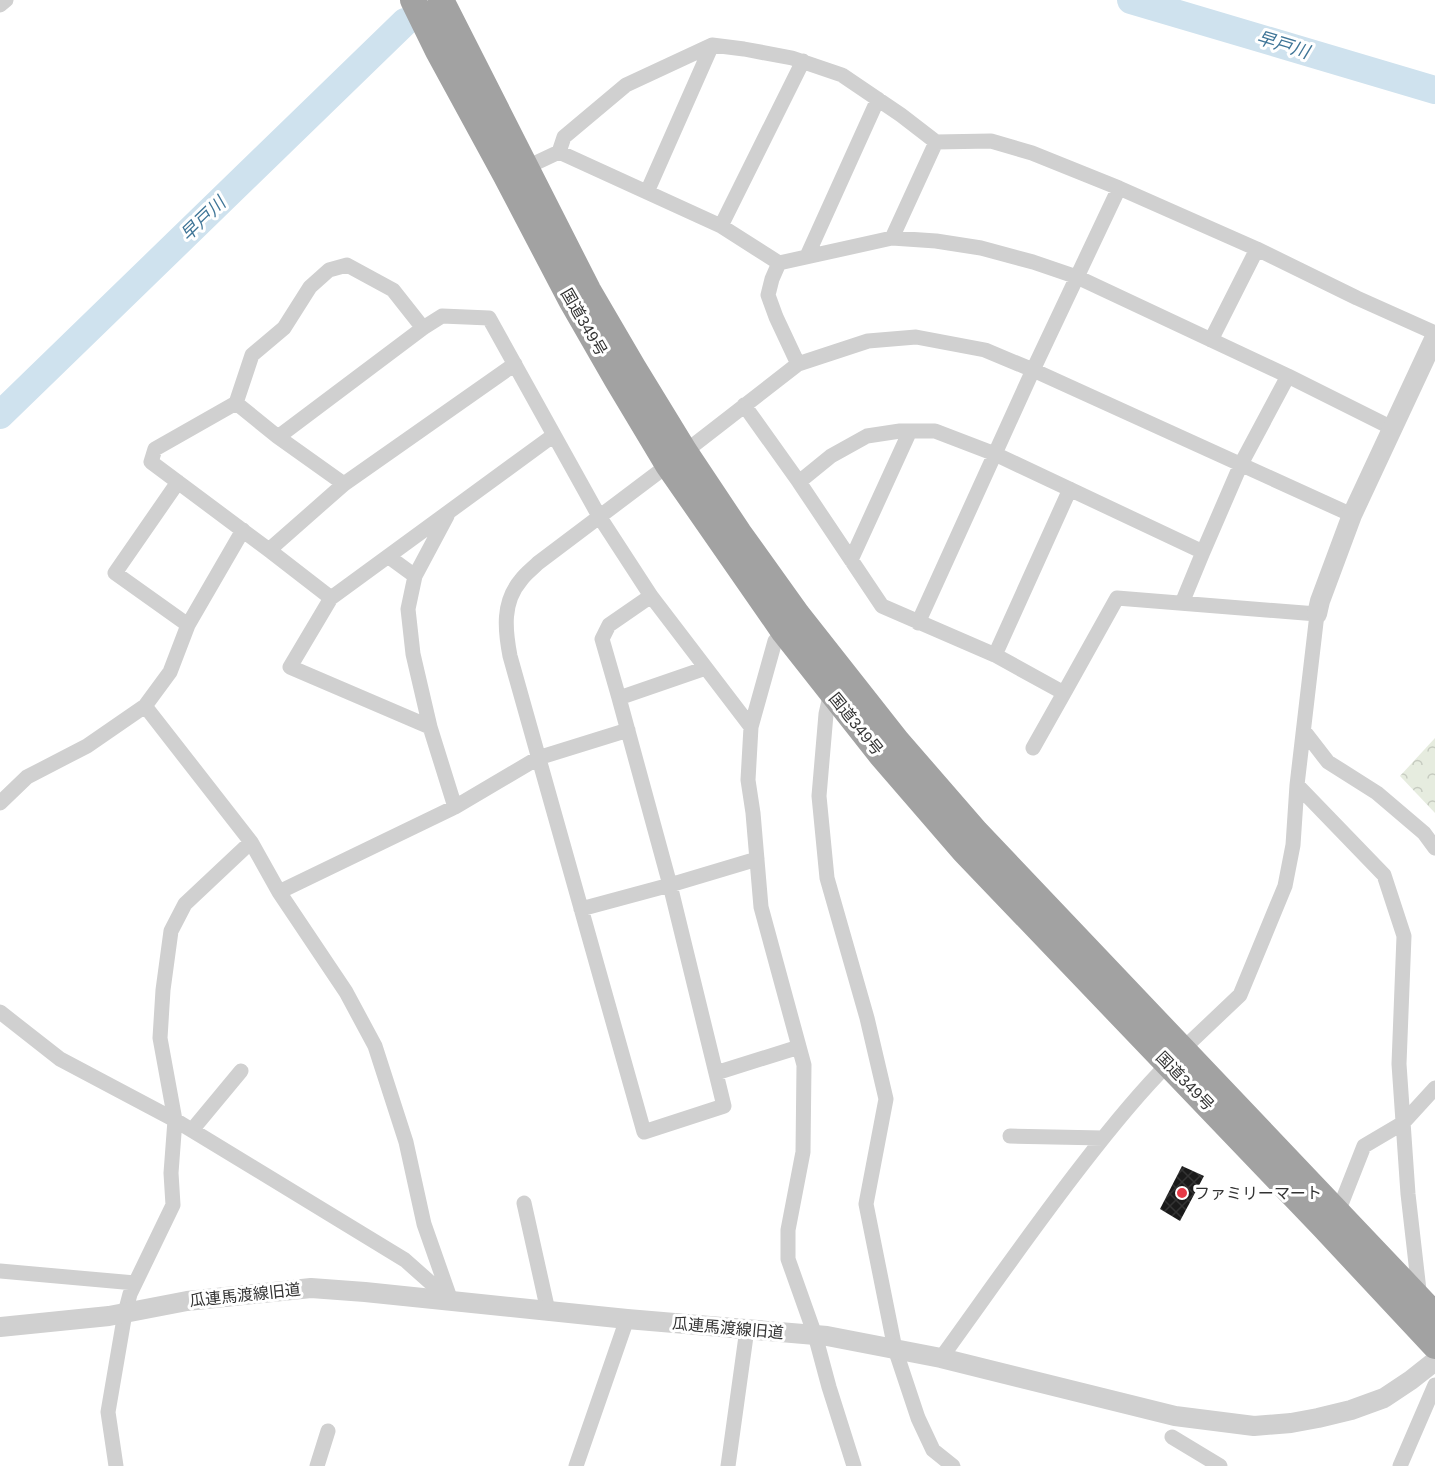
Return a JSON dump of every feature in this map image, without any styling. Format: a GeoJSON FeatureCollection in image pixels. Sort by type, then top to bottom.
{"type":"FeatureCollection","features":[{"type":"Feature","properties":{"kind":"highway","name":"国道349号"},"geometry":{"type":"LineString","coordinates":[[413,0],[571,300],[677,458],[784,632],[881,755],[964,850],[1175,1057],[1338,1212],[1428,1307]]}},
{"type":"Feature","properties":{"kind":"highway","name":"国道349号"},"geometry":{"type":"LineString","coordinates":[[441,0],[588,290],[633,367],[677,458],[739,533],[797,614],[897,741],[1175,1057],[1435,1346]]}},
{"type":"Feature","properties":{"kind":"street"},"geometry":{"type":"LineString","coordinates":[[0,5],[6,0]]}},
{"type":"Feature","properties":{"kind":"street"},"geometry":{"type":"LineString","coordinates":[[525,168],[559,152],[564,137],[626,85],[712,45],[744,49],[792,58],[842,75],[936,142],[991,141],[1032,153],[1119,188],[1257,249],[1435,335],[1352,515],[1320,601],[1297,785],[1293,845],[1285,886],[1240,995],[1156,1076],[1103,1138],[941,1358]]}},
{"type":"Feature","properties":{"kind":"street"},"geometry":{"type":"LineString","coordinates":[[647,192],[712,45]]}},
{"type":"Feature","properties":{"kind":"street"},"geometry":{"type":"LineString","coordinates":[[721,226],[802,61]]}},
{"type":"Feature","properties":{"kind":"street"},"geometry":{"type":"LineString","coordinates":[[807,256],[878,99]]}},
{"type":"Feature","properties":{"kind":"street"},"geometry":{"type":"LineString","coordinates":[[892,238],[936,142]]}},
{"type":"Feature","properties":{"kind":"street"},"geometry":{"type":"LineString","coordinates":[[559,152],[721,226],[779,263],[892,238],[936,241],[981,248],[1033,262],[1077,277],[1288,376],[1392,428]]}},
{"type":"Feature","properties":{"kind":"street"},"geometry":{"type":"LineString","coordinates":[[918,623],[1119,188]]}},
{"type":"Feature","properties":{"kind":"street"},"geometry":{"type":"LineString","coordinates":[[1211,340],[1257,249]]}},
{"type":"Feature","properties":{"kind":"street"},"geometry":{"type":"LineString","coordinates":[[779,263],[768,295],[798,364]]}},
{"type":"Feature","properties":{"kind":"street"},"geometry":{"type":"LineString","coordinates":[[331,598],[151,462],[155,449],[236,403],[252,355],[284,328],[310,287],[329,270],[347,265],[393,290],[423,328]]}},
{"type":"Feature","properties":{"kind":"street"},"geometry":{"type":"LineString","coordinates":[[278,437],[442,316],[489,318],[599,516],[651,596],[751,727]]}},
{"type":"Feature","properties":{"kind":"street"},"geometry":{"type":"LineString","coordinates":[[651,596],[609,625],[602,639],[670,885],[724,1106],[644,1132],[510,656],[506,634],[506,610],[511,595],[520,580],[538,563],[798,364],[868,340],[916,337],[985,350],[1352,515]]}},
{"type":"Feature","properties":{"kind":"street"},"geometry":{"type":"LineString","coordinates":[[269,550],[344,484],[515,364]]}},
{"type":"Feature","properties":{"kind":"street"},"geometry":{"type":"LineString","coordinates":[[1182,603],[1241,464],[1288,376]]}},
{"type":"Feature","properties":{"kind":"street"},"geometry":{"type":"LineString","coordinates":[[236,403],[278,437],[344,484]]}},
{"type":"Feature","properties":{"kind":"street"},"geometry":{"type":"LineString","coordinates":[[744,405],[882,606],[995,655],[1064,693]]}},
{"type":"Feature","properties":{"kind":"street"},"geometry":{"type":"LineString","coordinates":[[799,482],[831,456],[867,436],[910,431],[935,431],[995,454],[1203,552]]}},
{"type":"Feature","properties":{"kind":"street"},"geometry":{"type":"LineString","coordinates":[[851,560],[910,431]]}},
{"type":"Feature","properties":{"kind":"street"},"geometry":{"type":"LineString","coordinates":[[429,727],[290,667],[331,598],[554,435]]}},
{"type":"Feature","properties":{"kind":"street"},"geometry":{"type":"LineString","coordinates":[[178,482],[115,573],[188,625]]}},
{"type":"Feature","properties":{"kind":"street"},"geometry":{"type":"LineString","coordinates":[[995,655],[1070,489]]}},
{"type":"Feature","properties":{"kind":"street"},"geometry":{"type":"LineString","coordinates":[[448,513],[416,576],[408,609],[413,654],[429,727],[455,807]]}},
{"type":"Feature","properties":{"kind":"street"},"geometry":{"type":"LineString","coordinates":[[0,803],[27,777],[87,746],[145,706],[170,672],[188,625],[243,530]]}},
{"type":"Feature","properties":{"kind":"street"},"geometry":{"type":"LineString","coordinates":[[388,557],[416,576]]}},
{"type":"Feature","properties":{"kind":"street"},"geometry":{"type":"LineString","coordinates":[[1033,748],[1117,598],[1317,614]]}},
{"type":"Feature","properties":{"kind":"street"},"geometry":{"type":"LineString","coordinates":[[784,632],[776,641],[751,727],[748,780],[753,813],[760,907],[804,1065],[803,1152],[788,1230],[788,1258],[854,1466]]}},
{"type":"Feature","properties":{"kind":"street"},"geometry":{"type":"LineString","coordinates":[[619,698],[706,668]]}},
{"type":"Feature","properties":{"kind":"street"},"geometry":{"type":"LineString","coordinates":[[831,692],[826,714],[819,796],[827,878],[867,1018],[886,1099],[866,1204],[895,1349],[918,1418],[933,1450],[953,1466]]}},
{"type":"Feature","properties":{"kind":"street"},"geometry":{"type":"LineString","coordinates":[[145,706],[251,842],[279,891],[346,992],[375,1046],[406,1142],[424,1224],[451,1301]]}},
{"type":"Feature","properties":{"kind":"street"},"geometry":{"type":"LineString","coordinates":[[279,891],[455,807],[538,758],[628,730]]}},
{"type":"Feature","properties":{"kind":"street"},"geometry":{"type":"LineString","coordinates":[[1304,731],[1328,762],[1377,792],[1424,833],[1435,848]]}},
{"type":"Feature","properties":{"kind":"street"},"geometry":{"type":"LineString","coordinates":[[1297,785],[1384,875],[1404,936],[1399,1064],[1408,1194],[1428,1307]]}},
{"type":"Feature","properties":{"kind":"street"},"geometry":{"type":"LineString","coordinates":[[116,1466],[108,1412],[124,1313],[130,1294],[173,1205],[171,1173],[175,1120],[160,1038],[163,990],[171,931],[185,904],[251,842]]}},
{"type":"Feature","properties":{"kind":"street"},"geometry":{"type":"LineString","coordinates":[[581,909],[757,859]]}},
{"type":"Feature","properties":{"kind":"street"},"geometry":{"type":"LineString","coordinates":[[0,1012],[60,1059],[175,1120],[405,1260],[451,1301]]}},
{"type":"Feature","properties":{"kind":"street"},"geometry":{"type":"LineString","coordinates":[[716,1073],[799,1047]]}},
{"type":"Feature","properties":{"kind":"street"},"geometry":{"type":"LineString","coordinates":[[192,1130],[241,1071]]}},
{"type":"Feature","properties":{"kind":"street"},"geometry":{"type":"LineString","coordinates":[[1338,1212],[1364,1146],[1403,1123],[1435,1088]]}},
{"type":"Feature","properties":{"kind":"street"},"geometry":{"type":"LineString","coordinates":[[1010,1136],[1103,1138]]}},
{"type":"Feature","properties":{"kind":"street"},"geometry":{"type":"LineString","coordinates":[[524,1203],[548,1311]]}},
{"type":"Feature","properties":{"kind":"street"},"geometry":{"type":"LineString","coordinates":[[0,1271],[135,1283]]}},
{"type":"Feature","properties":{"kind":"street","name":"瓜連馬渡線旧道"},"geometry":{"type":"LineString","coordinates":[[0,1327],[109,1316],[187,1301],[311,1288],[826,1336],[941,1358],[1175,1416],[1254,1426],[1318,1418],[1351,1410],[1384,1398],[1435,1360]]}},
{"type":"Feature","properties":{"kind":"street"},"geometry":{"type":"LineString","coordinates":[[576,1466],[627,1319]]}},
{"type":"Feature","properties":{"kind":"street"},"geometry":{"type":"LineString","coordinates":[[728,1466],[747,1329]]}},
{"type":"Feature","properties":{"kind":"street"},"geometry":{"type":"LineString","coordinates":[[1400,1466],[1435,1385]]}},
{"type":"Feature","properties":{"kind":"street"},"geometry":{"type":"LineString","coordinates":[[318,1466],[328,1431]]}},
{"type":"Feature","properties":{"kind":"street"},"geometry":{"type":"LineString","coordinates":[[1172,1437],[1220,1466]]}},
{"type":"Feature","properties":{"kind":"green space"},"geometry":{"type":"Polygon","coordinates":[[[1435,738],[1435,813],[1400,776],[1435,738]]]}},
{"type":"Feature","properties":{"kind":"building","name":"ファミリーマート"},"geometry":{"type":"Polygon","coordinates":[[[1182,1166],[1204,1176],[1180,1221],[1160,1209],[1182,1166]]]}},
{"type":"Feature","properties":{"kind":"waterway","name":"早戸川"},"geometry":{"type":"LineString","coordinates":[[1131,0],[1435,90]]}},
{"type":"Feature","properties":{"kind":"waterway","name":"早戸川"},"geometry":{"type":"LineString","coordinates":[[0,415],[405,22]]}},
{"type":"Feature","properties":{"kind":"place","name":"ファミリーマート"},"geometry":{"type":"Point","coordinates":[1182,1193]}}]}
